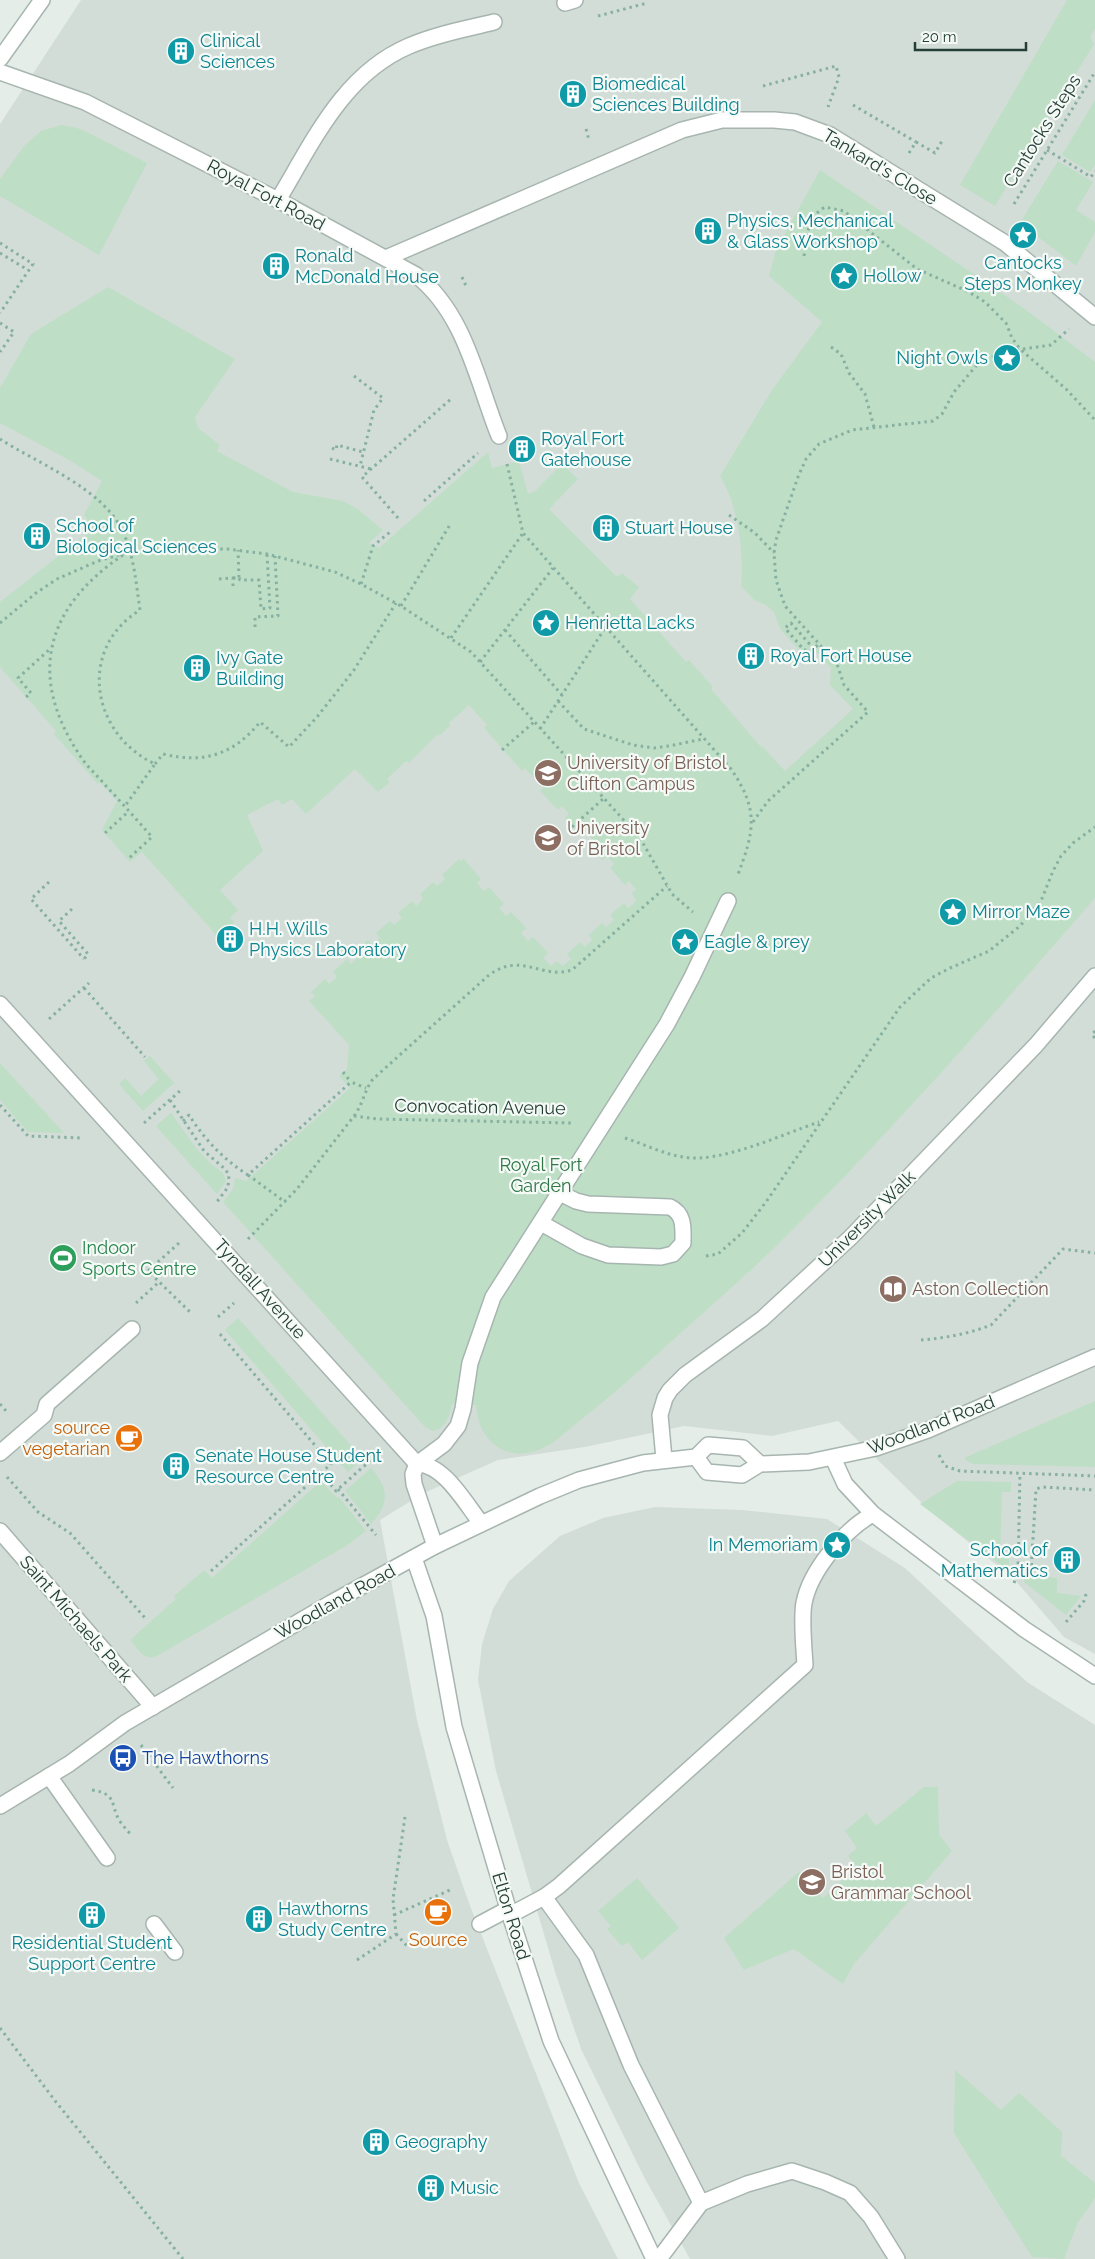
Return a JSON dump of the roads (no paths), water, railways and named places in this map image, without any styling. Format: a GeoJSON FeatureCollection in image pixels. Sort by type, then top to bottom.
{"type":"FeatureCollection","features":[{"type":"Feature","properties":{"kind":"street"},"geometry":{"type":"LineString","coordinates":[[0,59],[42,0]]}},
{"type":"Feature","properties":{"kind":"street"},"geometry":{"type":"LineString","coordinates":[[278,200],[340,99],[359,79],[395,53],[410,46],[494,22]]}},
{"type":"Feature","properties":{"kind":"street","name":"Royal Fort Road"},"geometry":{"type":"LineString","coordinates":[[0,72],[85,102],[278,200],[364,248],[386,258],[425,282],[447,310],[471,356],[499,436]]}},
{"type":"Feature","properties":{"kind":"street","name":"Tankard's Close"},"geometry":{"type":"LineString","coordinates":[[386,258],[682,130],[722,120],[774,120],[795,122],[812,127],[853,148],[1005,243],[1095,317]]}},
{"type":"Feature","properties":{"kind":"street"},"geometry":{"type":"LineString","coordinates":[[435,1546],[414,1484],[417,1464],[444,1444],[458,1426],[463,1409],[470,1363],[487,1313],[502,1282],[679,1004],[728,900]]}},
{"type":"Feature","properties":{"kind":"street","name":"University Walk"},"geometry":{"type":"LineString","coordinates":[[664,1459],[660,1415],[664,1398],[670,1390],[685,1375],[762,1319],[850,1237],[1036,1045],[1095,976]]}},
{"type":"Feature","properties":{"kind":"street","name":"Tyndall Avenue"},"geometry":{"type":"LineString","coordinates":[[0,1004],[417,1464],[426,1464],[441,1473],[481,1523]]}},
{"type":"Feature","properties":{"kind":"street"},"geometry":{"type":"LineString","coordinates":[[541,1223],[596,1252],[618,1256],[661,1257],[674,1254],[683,1243],[683,1222],[679,1212],[675,1209],[656,1205],[588,1204],[576,1201],[560,1193]]}},
{"type":"Feature","properties":{"kind":"street"},"geometry":{"type":"LineString","coordinates":[[0,1453],[44,1415],[47,1404],[132,1329]]}},
{"type":"Feature","properties":{"kind":"street","name":"Woodland Road"},"geometry":{"type":"LineString","coordinates":[[696,1457],[707,1472],[742,1475],[760,1464],[804,1463],[876,1448],[928,1430],[1095,1357]]}},
{"type":"Feature","properties":{"kind":"street","name":"Woodland Road"},"geometry":{"type":"LineString","coordinates":[[0,1806],[69,1764],[125,1723],[153,1706],[331,1603],[481,1523],[579,1480],[664,1459],[696,1457],[708,1445],[743,1448],[760,1464]]}},
{"type":"Feature","properties":{"kind":"street"},"geometry":{"type":"LineString","coordinates":[[833,1458],[852,1494],[873,1514],[1024,1628],[1095,1676]]}},
{"type":"Feature","properties":{"kind":"street"},"geometry":{"type":"LineString","coordinates":[[480,1924],[544,1897],[805,1665],[804,1603],[819,1566],[856,1523],[873,1514]]}},
{"type":"Feature","properties":{"kind":"street","name":"Saint Michaels Park"},"geometry":{"type":"LineString","coordinates":[[0,1531],[153,1706]]}},
{"type":"Feature","properties":{"kind":"street","name":"Elton Road"},"geometry":{"type":"LineString","coordinates":[[414,1558],[434,1616],[454,1727],[509,1912],[552,2041],[654,2259]]}},
{"type":"Feature","properties":{"kind":"street"},"geometry":{"type":"LineString","coordinates":[[49,1776],[107,1858]]}},
{"type":"Feature","properties":{"kind":"street"},"geometry":{"type":"LineString","coordinates":[[544,1897],[586,1955],[631,2065],[701,2203]]}},
{"type":"Feature","properties":{"kind":"street"},"geometry":{"type":"LineString","coordinates":[[154,1924],[175,1952]]}},
{"type":"Feature","properties":{"kind":"street"},"geometry":{"type":"LineString","coordinates":[[659,2259],[701,2203],[747,2184],[792,2171],[850,2193],[871,2217],[897,2259]]}},
{"type":"Feature","properties":{"kind":"place","name":"Clinical Sciences"},"geometry":{"type":"Point","coordinates":[181,51]}},
{"type":"Feature","properties":{"kind":"place","name":"Biomedical Sciences Building"},"geometry":{"type":"Point","coordinates":[573,94]}},
{"type":"Feature","properties":{"kind":"place","name":"Physics, Mechanical & Glass Workshop"},"geometry":{"type":"Point","coordinates":[708,231]}},
{"type":"Feature","properties":{"kind":"place","name":"Cantocks Steps Monkey"},"geometry":{"type":"Point","coordinates":[1023,235]}},
{"type":"Feature","properties":{"kind":"place","name":"Ronald McDonald House"},"geometry":{"type":"Point","coordinates":[276,266]}},
{"type":"Feature","properties":{"kind":"place","name":"Hollow"},"geometry":{"type":"Point","coordinates":[844,276]}},
{"type":"Feature","properties":{"kind":"place","name":"Night Owls"},"geometry":{"type":"Point","coordinates":[1007,358]}},
{"type":"Feature","properties":{"kind":"place","name":"Royal Fort Gatehouse"},"geometry":{"type":"Point","coordinates":[522,449]}},
{"type":"Feature","properties":{"kind":"place","name":"Stuart House"},"geometry":{"type":"Point","coordinates":[606,528]}},
{"type":"Feature","properties":{"kind":"place","name":"School of Biological Sciences"},"geometry":{"type":"Point","coordinates":[37,536]}},
{"type":"Feature","properties":{"kind":"place","name":"Henrietta Lacks"},"geometry":{"type":"Point","coordinates":[546,623]}},
{"type":"Feature","properties":{"kind":"place","name":"Royal Fort House"},"geometry":{"type":"Point","coordinates":[751,656]}},
{"type":"Feature","properties":{"kind":"place","name":"Ivy Gate Building"},"geometry":{"type":"Point","coordinates":[197,668]}},
{"type":"Feature","properties":{"kind":"place","name":"University of Bristol Clifton Campus"},"geometry":{"type":"Point","coordinates":[548,773]}},
{"type":"Feature","properties":{"kind":"place","name":"University of Bristol"},"geometry":{"type":"Point","coordinates":[548,838]}},
{"type":"Feature","properties":{"kind":"place","name":"Mirror Maze"},"geometry":{"type":"Point","coordinates":[953,912]}},
{"type":"Feature","properties":{"kind":"place","name":"H.H. Wills Physics Laboratory"},"geometry":{"type":"Point","coordinates":[230,939]}},
{"type":"Feature","properties":{"kind":"place","name":"Eagle & prey"},"geometry":{"type":"Point","coordinates":[685,942]}},
{"type":"Feature","properties":{"kind":"place","name":"Indoor Sports Centre"},"geometry":{"type":"Point","coordinates":[63,1258]}},
{"type":"Feature","properties":{"kind":"place","name":"Aston Collection"},"geometry":{"type":"Point","coordinates":[893,1289]}},
{"type":"Feature","properties":{"kind":"place","name":"source vegetarian"},"geometry":{"type":"Point","coordinates":[129,1438]}},
{"type":"Feature","properties":{"kind":"place","name":"Senate House Student Resource Centre"},"geometry":{"type":"Point","coordinates":[176,1466]}},
{"type":"Feature","properties":{"kind":"place","name":"In Memoriam"},"geometry":{"type":"Point","coordinates":[837,1545]}},
{"type":"Feature","properties":{"kind":"place","name":"School of Mathematics"},"geometry":{"type":"Point","coordinates":[1067,1560]}},
{"type":"Feature","properties":{"kind":"place","name":"The Hawthorns"},"geometry":{"type":"Point","coordinates":[123,1758]}},
{"type":"Feature","properties":{"kind":"place","name":"Bristol Grammar School"},"geometry":{"type":"Point","coordinates":[812,1882]}},
{"type":"Feature","properties":{"kind":"place","name":"Source"},"geometry":{"type":"Point","coordinates":[438,1912]}},
{"type":"Feature","properties":{"kind":"place","name":"Residential Student Support Centre"},"geometry":{"type":"Point","coordinates":[92,1915]}},
{"type":"Feature","properties":{"kind":"place","name":"Hawthorns Study Centre"},"geometry":{"type":"Point","coordinates":[259,1919]}},
{"type":"Feature","properties":{"kind":"place","name":"Geography"},"geometry":{"type":"Point","coordinates":[376,2142]}},
{"type":"Feature","properties":{"kind":"place","name":"Music"},"geometry":{"type":"Point","coordinates":[431,2188]}},
{"type":"Feature","properties":{"kind":"park label","name":"Royal Fort Garden"},"geometry":{"type":"Point","coordinates":[541,1175]}}]}
